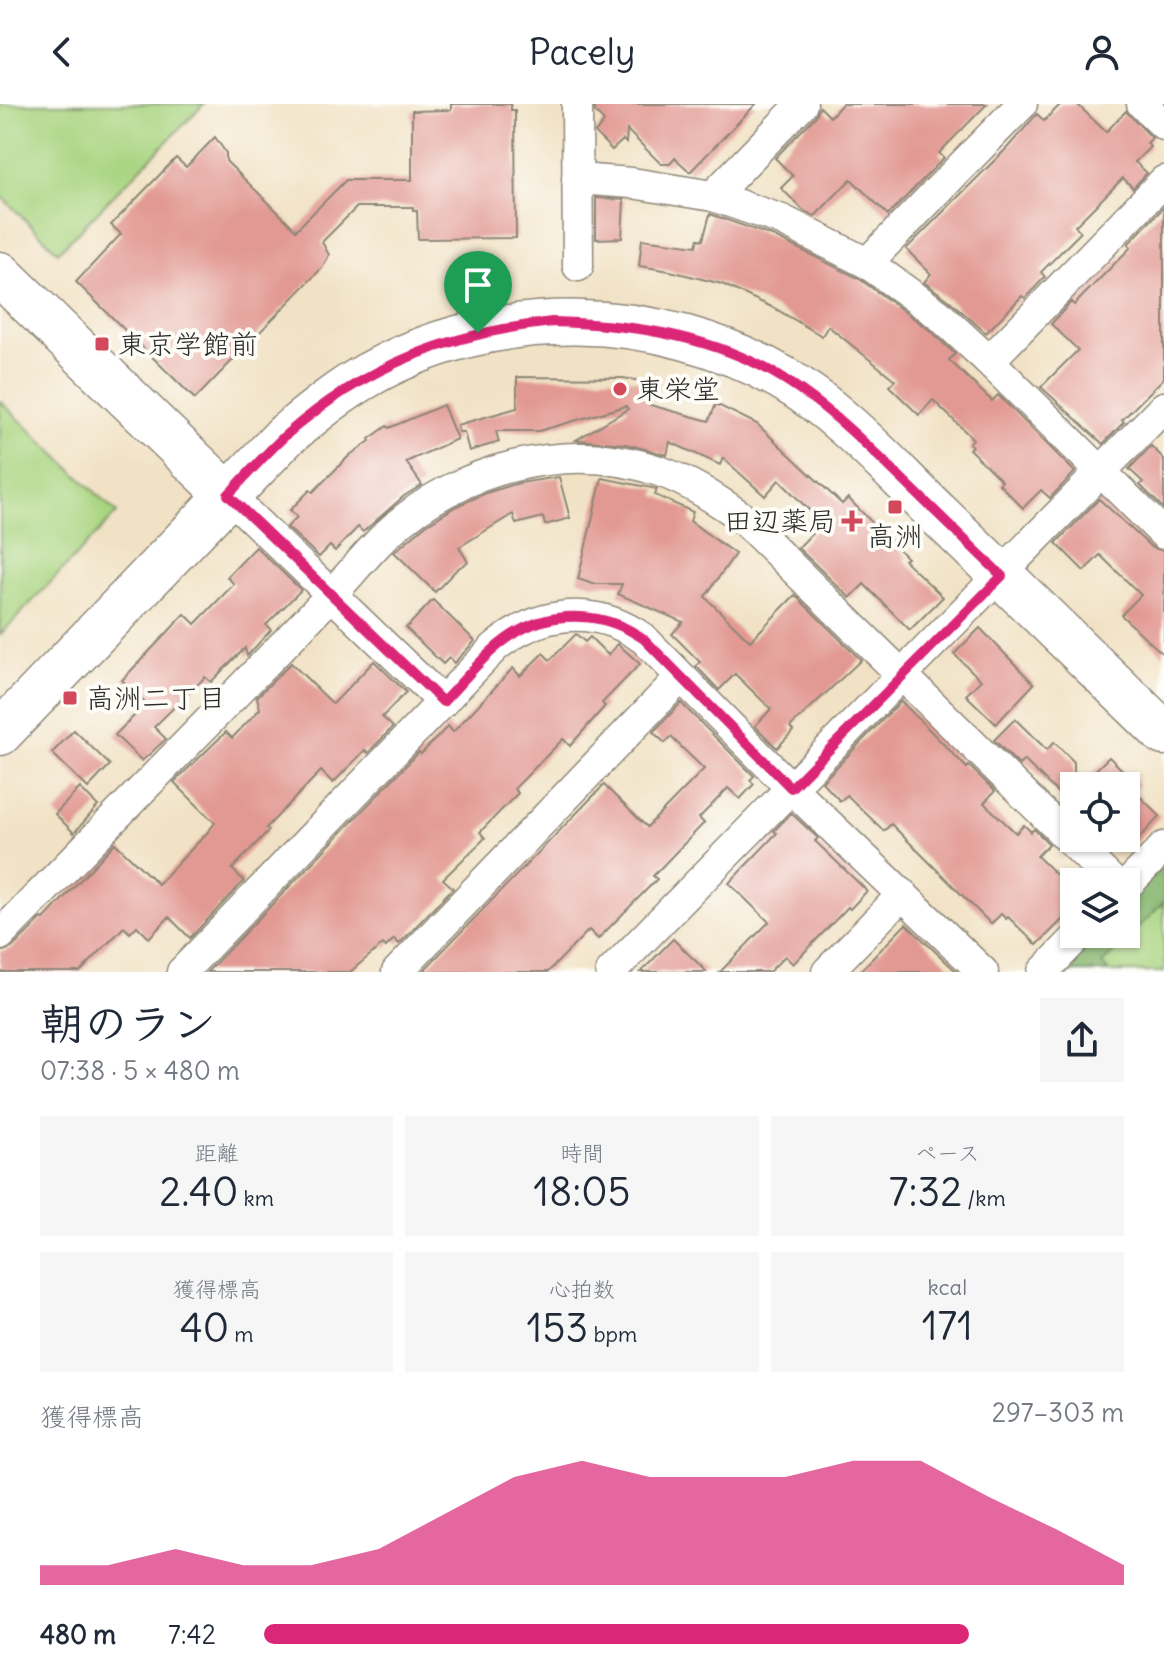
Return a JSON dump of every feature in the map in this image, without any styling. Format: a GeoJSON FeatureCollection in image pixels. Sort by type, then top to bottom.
{"type":"FeatureCollection","features":[{"type":"Feature","properties":{"kind":"street"},"geometry":{"type":"LineString","coordinates":[[577,104],[578,266]]}},
{"type":"Feature","properties":{"kind":"street"},"geometry":{"type":"LineString","coordinates":[[713,196],[802,104]]}},
{"type":"Feature","properties":{"kind":"street"},"geometry":{"type":"LineString","coordinates":[[867,263],[1022,104]]}},
{"type":"Feature","properties":{"kind":"street"},"geometry":{"type":"LineString","coordinates":[[1142,104],[1164,125]]}},
{"type":"Feature","properties":{"kind":"street"},"geometry":{"type":"LineString","coordinates":[[577,179],[632,183],[713,196],[782,220],[867,263],[938,314],[1164,534]]}},
{"type":"Feature","properties":{"kind":"street"},"geometry":{"type":"LineString","coordinates":[[989,361],[1164,181]]}},
{"type":"Feature","properties":{"kind":"street"},"geometry":{"type":"LineString","coordinates":[[0,274],[443,702]]}},
{"type":"Feature","properties":{"kind":"street"},"geometry":{"type":"LineString","coordinates":[[0,733],[286,435],[332,398],[368,375],[444,343],[513,326],[552,322],[630,326],[670,334],[731,353],[787,381],[875,453],[1164,733]]}},
{"type":"Feature","properties":{"kind":"street"},"geometry":{"type":"LineString","coordinates":[[611,972],[1002,576],[1164,407]]}},
{"type":"Feature","properties":{"kind":"street"},"geometry":{"type":"LineString","coordinates":[[0,935],[388,533],[442,494],[465,482],[532,462],[582,460],[634,465],[658,471],[682,481],[739,515],[1099,868]]}},
{"type":"Feature","properties":{"kind":"street"},"geometry":{"type":"LineString","coordinates":[[182,972],[495,647],[517,629],[559,616],[606,620],[628,627],[644,639],[791,788],[983,972]]}},
{"type":"Feature","properties":{"kind":"street"},"geometry":{"type":"LineString","coordinates":[[397,972],[681,677]]}},
{"type":"Feature","properties":{"kind":"street"},"geometry":{"type":"LineString","coordinates":[[1140,872],[1164,847]]}},
{"type":"Feature","properties":{"kind":"street"},"geometry":{"type":"LineString","coordinates":[[827,972],[903,894]]}},
{"type":"Feature","properties":{"kind":"street"},"geometry":{"type":"LineString","coordinates":[[1043,972],[1066,948]]}},
{"type":"Feature","properties":{"kind":"green space"},"geometry":{"type":"Polygon","coordinates":[[[0,104],[204,104],[58,252],[0,195],[0,104]]]}},
{"type":"Feature","properties":{"kind":"green space"},"geometry":{"type":"Polygon","coordinates":[[[0,401],[117,513],[0,635],[0,401]]]}},
{"type":"Feature","properties":{"kind":"green space"},"geometry":{"type":"Polygon","coordinates":[[[1164,865],[1164,972],[1059,972],[1082,948],[1140,948],[1140,889],[1164,865]]]}},
{"type":"Feature","properties":{"kind":"green space"},"geometry":{"type":"Polygon","coordinates":[[[1164,865],[1164,902],[1140,926],[1140,889],[1164,865]]]}},
{"type":"Feature","properties":{"kind":"green space"},"geometry":{"type":"Polygon","coordinates":[[[1082,948],[1118,948],[1102,964],[1109,972],[1059,972],[1082,948]]]}},
{"type":"Feature","properties":{"kind":"building"},"geometry":{"type":"Polygon","coordinates":[[[451,104],[511,104],[511,110],[515,110],[516,238],[418,239],[417,211],[413,211],[413,207],[357,207],[322,242],[329,255],[322,268],[195,399],[76,282],[121,234],[111,225],[176,158],[186,167],[215,137],[226,153],[226,161],[296,230],[346,180],[412,180],[412,111],[451,110],[451,104]]]}},
{"type":"Feature","properties":{"kind":"building"},"geometry":{"type":"Polygon","coordinates":[[[595,104],[756,104],[690,172],[675,158],[670,164],[661,164],[627,130],[626,143],[623,140],[612,150],[595,133],[604,121],[595,112],[595,104]]]}},
{"type":"Feature","properties":{"kind":"building"},"geometry":{"type":"Polygon","coordinates":[[[842,104],[987,104],[939,153],[944,158],[888,215],[851,179],[815,216],[804,211],[781,188],[793,176],[775,158],[815,117],[820,107],[830,117],[842,104]]]}},
{"type":"Feature","properties":{"kind":"building"},"geometry":{"type":"Polygon","coordinates":[[[1061,104],[1077,104],[1106,132],[1126,111],[1152,138],[1147,143],[1150,147],[1135,162],[1147,173],[1133,188],[1123,178],[1075,226],[1081,232],[1041,272],[1045,277],[986,333],[924,282],[931,274],[906,249],[1037,114],[1044,121],[1061,104]]]}},
{"type":"Feature","properties":{"kind":"building"},"geometry":{"type":"Polygon","coordinates":[[[596,198],[624,200],[622,238],[596,239],[596,198]]]}},
{"type":"Feature","properties":{"kind":"building"},"geometry":{"type":"Polygon","coordinates":[[[1164,207],[1164,378],[1103,444],[1041,387],[1078,350],[1051,324],[1131,247],[1128,244],[1164,207]]]}},
{"type":"Feature","properties":{"kind":"building"},"geometry":{"type":"Polygon","coordinates":[[[710,214],[775,237],[858,278],[927,328],[955,354],[949,360],[992,401],[998,395],[1075,472],[1050,498],[1041,490],[1023,508],[999,484],[1002,481],[969,449],[973,439],[933,400],[919,415],[889,386],[895,380],[828,326],[822,336],[774,308],[722,284],[639,266],[642,239],[696,246],[698,239],[703,240],[710,214]]]}},
{"type":"Feature","properties":{"kind":"building"},"geometry":{"type":"Polygon","coordinates":[[[517,377],[623,378],[654,383],[650,405],[709,421],[716,404],[757,424],[842,504],[848,498],[907,558],[904,560],[943,597],[910,630],[864,584],[850,598],[798,548],[822,523],[779,480],[765,496],[723,458],[720,465],[670,442],[667,455],[626,444],[576,440],[628,409],[626,406],[539,431],[496,431],[499,442],[469,451],[464,432],[458,432],[457,425],[517,408],[517,377]]]}},
{"type":"Feature","properties":{"kind":"building"},"geometry":{"type":"Polygon","coordinates":[[[443,405],[457,439],[406,462],[422,485],[404,496],[363,532],[358,527],[335,551],[330,546],[319,557],[287,527],[297,517],[290,510],[369,439],[387,426],[389,428],[443,405]]]}},
{"type":"Feature","properties":{"kind":"building"},"geometry":{"type":"Polygon","coordinates":[[[1151,446],[1164,459],[1164,509],[1129,469],[1151,446]]]}},
{"type":"Feature","properties":{"kind":"building"},"geometry":{"type":"Polygon","coordinates":[[[559,477],[570,518],[545,525],[543,517],[516,524],[513,514],[459,547],[468,562],[435,592],[394,552],[426,525],[455,507],[519,483],[559,477]]]}},
{"type":"Feature","properties":{"kind":"building"},"geometry":{"type":"Polygon","coordinates":[[[602,478],[657,489],[655,495],[693,512],[690,521],[735,554],[705,597],[750,641],[795,595],[861,660],[790,727],[793,731],[777,748],[755,726],[771,709],[735,674],[719,690],[696,666],[700,662],[672,634],[683,622],[618,594],[622,584],[593,584],[578,579],[602,478]]]}},
{"type":"Feature","properties":{"kind":"building"},"geometry":{"type":"Polygon","coordinates":[[[1099,499],[1151,547],[1164,551],[1164,655],[1121,615],[1141,595],[1100,555],[1084,571],[1056,543],[1099,499]]]}},
{"type":"Feature","properties":{"kind":"building"},"geometry":{"type":"Polygon","coordinates":[[[256,547],[301,590],[266,625],[271,630],[247,656],[245,648],[211,682],[205,677],[154,727],[166,739],[142,761],[115,735],[146,704],[122,680],[185,614],[195,624],[234,584],[227,577],[256,547]]]}},
{"type":"Feature","properties":{"kind":"building"},"geometry":{"type":"Polygon","coordinates":[[[433,600],[475,641],[454,663],[449,658],[443,664],[406,628],[433,600]]]}},
{"type":"Feature","properties":{"kind":"building"},"geometry":{"type":"Polygon","coordinates":[[[980,628],[1034,684],[996,724],[966,695],[981,680],[954,654],[980,628]]]}},
{"type":"Feature","properties":{"kind":"building"},"geometry":{"type":"Polygon","coordinates":[[[576,634],[585,642],[590,637],[608,655],[618,644],[640,664],[602,703],[605,706],[570,746],[563,739],[514,789],[518,793],[480,832],[485,838],[443,879],[453,888],[399,944],[394,939],[386,947],[383,944],[350,972],[207,972],[419,752],[421,754],[448,726],[453,732],[513,668],[520,676],[543,653],[550,660],[576,634]]]}},
{"type":"Feature","properties":{"kind":"building"},"geometry":{"type":"Polygon","coordinates":[[[374,661],[406,692],[382,717],[393,727],[333,783],[321,771],[266,828],[269,830],[232,869],[244,881],[190,938],[169,917],[149,938],[137,926],[130,933],[124,927],[80,972],[0,972],[0,952],[12,948],[44,919],[115,843],[158,884],[206,834],[215,823],[174,782],[226,732],[232,738],[260,709],[257,697],[291,663],[333,704],[374,661]]]}},
{"type":"Feature","properties":{"kind":"building"},"geometry":{"type":"Polygon","coordinates":[[[901,701],[967,768],[969,766],[995,791],[984,803],[1016,833],[1024,825],[1031,832],[1034,829],[1049,844],[1037,856],[1060,878],[1060,922],[1037,945],[1008,917],[1006,919],[1001,914],[991,924],[891,824],[884,831],[847,795],[840,801],[822,782],[901,701]]]}},
{"type":"Feature","properties":{"kind":"building"},"geometry":{"type":"Polygon","coordinates":[[[681,703],[754,776],[750,780],[754,784],[740,799],[728,788],[699,818],[704,823],[653,876],[657,879],[598,939],[589,930],[548,972],[428,972],[425,969],[604,785],[647,827],[704,769],[671,737],[665,743],[653,732],[681,703]]]}},
{"type":"Feature","properties":{"kind":"building"},"geometry":{"type":"Polygon","coordinates":[[[1015,719],[1047,750],[1054,742],[1074,762],[1074,772],[1060,772],[1060,795],[1024,760],[1019,765],[994,740],[1015,719]]]}},
{"type":"Feature","properties":{"kind":"building"},"geometry":{"type":"Polygon","coordinates":[[[74,730],[110,765],[88,788],[52,753],[74,730]]]}},
{"type":"Feature","properties":{"kind":"building"},"geometry":{"type":"Polygon","coordinates":[[[1109,757],[1125,772],[1093,772],[1109,757]]]}},
{"type":"Feature","properties":{"kind":"building"},"geometry":{"type":"Polygon","coordinates":[[[80,788],[98,806],[74,833],[55,814],[80,788]]]}},
{"type":"Feature","properties":{"kind":"building"},"geometry":{"type":"Polygon","coordinates":[[[1140,797],[1160,816],[1140,837],[1140,797]]]}},
{"type":"Feature","properties":{"kind":"building"},"geometry":{"type":"Polygon","coordinates":[[[791,813],[867,891],[793,964],[785,956],[769,972],[720,972],[769,922],[729,883],[777,833],[774,831],[791,813]]]}},
{"type":"Feature","properties":{"kind":"building"},"geometry":{"type":"Polygon","coordinates":[[[906,924],[957,972],[859,972],[906,924]]]}},
{"type":"Feature","properties":{"kind":"building"},"geometry":{"type":"Polygon","coordinates":[[[673,939],[707,972],[641,972],[673,939]]]}},
{"type":"Feature","properties":{"kind":"place","name":"東京学館前"},"geometry":{"type":"Point","coordinates":[102,344]}},
{"type":"Feature","properties":{"kind":"place","name":"東栄堂"},"geometry":{"type":"Point","coordinates":[620,389]}},
{"type":"Feature","properties":{"kind":"place","name":"高洲"},"geometry":{"type":"Point","coordinates":[895,507]}},
{"type":"Feature","properties":{"kind":"place","name":"田辺薬局"},"geometry":{"type":"Point","coordinates":[852,521]}},
{"type":"Feature","properties":{"kind":"place","name":"高洲二丁目"},"geometry":{"type":"Point","coordinates":[70,698]}},
{"type":"Feature","properties":{"kind":"route"},"geometry":{"type":"LineString","coordinates":[[552,322],[630,326],[670,334],[755,363],[787,381],[836,418],[1002,576],[791,788],[644,639],[628,627],[606,620],[559,616],[517,629],[495,647],[443,702],[228,495],[286,435],[332,398],[403,358],[478,333],[552,322]]}}]}
